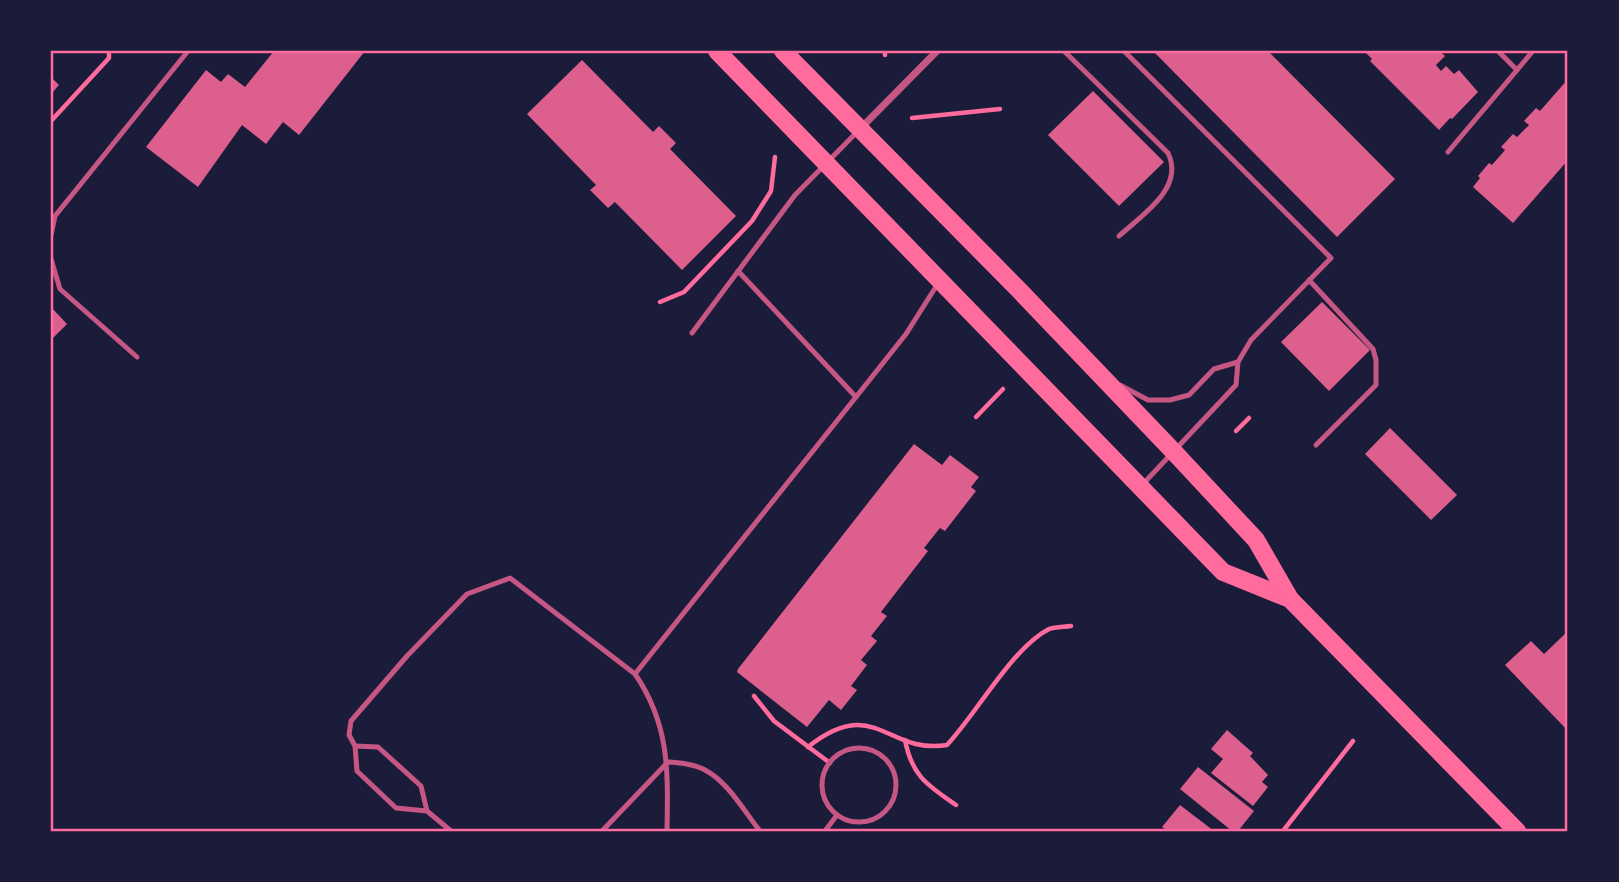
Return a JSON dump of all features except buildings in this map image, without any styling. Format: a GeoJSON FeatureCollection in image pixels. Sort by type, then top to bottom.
{"type":"FeatureCollection","features":[{"type":"Feature","properties":{"kind":"main road"},"geometry":{"type":"LineString","coordinates":[[717,51],[1223,572],[1290,599]]}},
{"type":"Feature","properties":{"kind":"main road"},"geometry":{"type":"LineString","coordinates":[[783,51],[1174,452],[1256,540],[1290,599],[1517,831]]}},
{"type":"Feature","properties":{"kind":"street"},"geometry":{"type":"LineString","coordinates":[[860,129],[937,51]]}},
{"type":"Feature","properties":{"kind":"lane"},"geometry":{"type":"LineString","coordinates":[[51,235],[55,216],[188,51]]}},
{"type":"Feature","properties":{"kind":"lane"},"geometry":{"type":"LineString","coordinates":[[1064,51],[1168,153],[1173,165],[1166,192],[1119,236]]}},
{"type":"Feature","properties":{"kind":"lane"},"geometry":{"type":"LineString","coordinates":[[1125,51],[1331,258],[1251,340],[1238,362],[1236,386],[1141,487]]}},
{"type":"Feature","properties":{"kind":"lane"},"geometry":{"type":"LineString","coordinates":[[1497,51],[1517,70]]}},
{"type":"Feature","properties":{"kind":"lane"},"geometry":{"type":"LineString","coordinates":[[1448,152],[1533,51]]}},
{"type":"Feature","properties":{"kind":"lane"},"geometry":{"type":"LineString","coordinates":[[692,333],[795,195],[860,129]]}},
{"type":"Feature","properties":{"kind":"lane"},"geometry":{"type":"LineString","coordinates":[[51,259],[60,289],[137,357]]}},
{"type":"Feature","properties":{"kind":"lane"},"geometry":{"type":"LineString","coordinates":[[738,271],[856,397]]}},
{"type":"Feature","properties":{"kind":"lane"},"geometry":{"type":"LineString","coordinates":[[635,674],[906,334],[940,280]]}},
{"type":"Feature","properties":{"kind":"lane"},"geometry":{"type":"LineString","coordinates":[[1308,280],[1373,349],[1377,372],[1376,385],[1316,445]]}},
{"type":"Feature","properties":{"kind":"lane"},"geometry":{"type":"LineString","coordinates":[[1100,375],[1148,400],[1170,400],[1189,395],[1214,369],[1238,362]]}},
{"type":"Feature","properties":{"kind":"lane"},"geometry":{"type":"LineString","coordinates":[[451,831],[427,811],[396,808],[357,771],[355,746],[349,736],[351,721],[407,656],[467,594],[510,578],[635,674],[649,696],[668,762],[667,831]]}},
{"type":"Feature","properties":{"kind":"lane"},"geometry":{"type":"LineString","coordinates":[[355,746],[378,747],[421,786],[427,811]]}},
{"type":"Feature","properties":{"kind":"lane"},"geometry":{"type":"LineString","coordinates":[[861,748],[874,751],[886,759],[896,784],[894,797],[887,809],[877,818],[863,822],[850,821],[837,815],[828,806],[822,793],[822,779],[830,763],[835,756],[847,750],[861,748]]}},
{"type":"Feature","properties":{"kind":"lane"},"geometry":{"type":"LineString","coordinates":[[603,831],[668,762]]}},
{"type":"Feature","properties":{"kind":"lane"},"geometry":{"type":"LineString","coordinates":[[668,762],[706,770],[724,785],[760,831]]}},
{"type":"Feature","properties":{"kind":"lane"},"geometry":{"type":"LineString","coordinates":[[825,831],[837,815]]}},
{"type":"Feature","properties":{"kind":"path"},"geometry":{"type":"LineString","coordinates":[[51,121],[109,58],[109,51]]}},
{"type":"Feature","properties":{"kind":"path"},"geometry":{"type":"LineString","coordinates":[[912,118],[1000,109]]}},
{"type":"Feature","properties":{"kind":"path"},"geometry":{"type":"LineString","coordinates":[[660,302],[684,292],[752,221],[771,191],[775,157]]}},
{"type":"Feature","properties":{"kind":"path"},"geometry":{"type":"LineString","coordinates":[[976,417],[1003,389]]}},
{"type":"Feature","properties":{"kind":"path"},"geometry":{"type":"LineString","coordinates":[[1236,431],[1249,418]]}},
{"type":"Feature","properties":{"kind":"path"},"geometry":{"type":"LineString","coordinates":[[808,747],[824,735],[845,726],[862,724],[914,744],[935,747],[947,745],[1008,666],[1026,648],[1050,629],[1071,626]]}},
{"type":"Feature","properties":{"kind":"path"},"geometry":{"type":"LineString","coordinates":[[754,696],[774,721],[830,763]]}},
{"type":"Feature","properties":{"kind":"path"},"geometry":{"type":"LineString","coordinates":[[905,739],[909,760],[917,774],[956,805]]}},
{"type":"Feature","properties":{"kind":"path"},"geometry":{"type":"LineString","coordinates":[[1283,831],[1353,741]]}}]}
